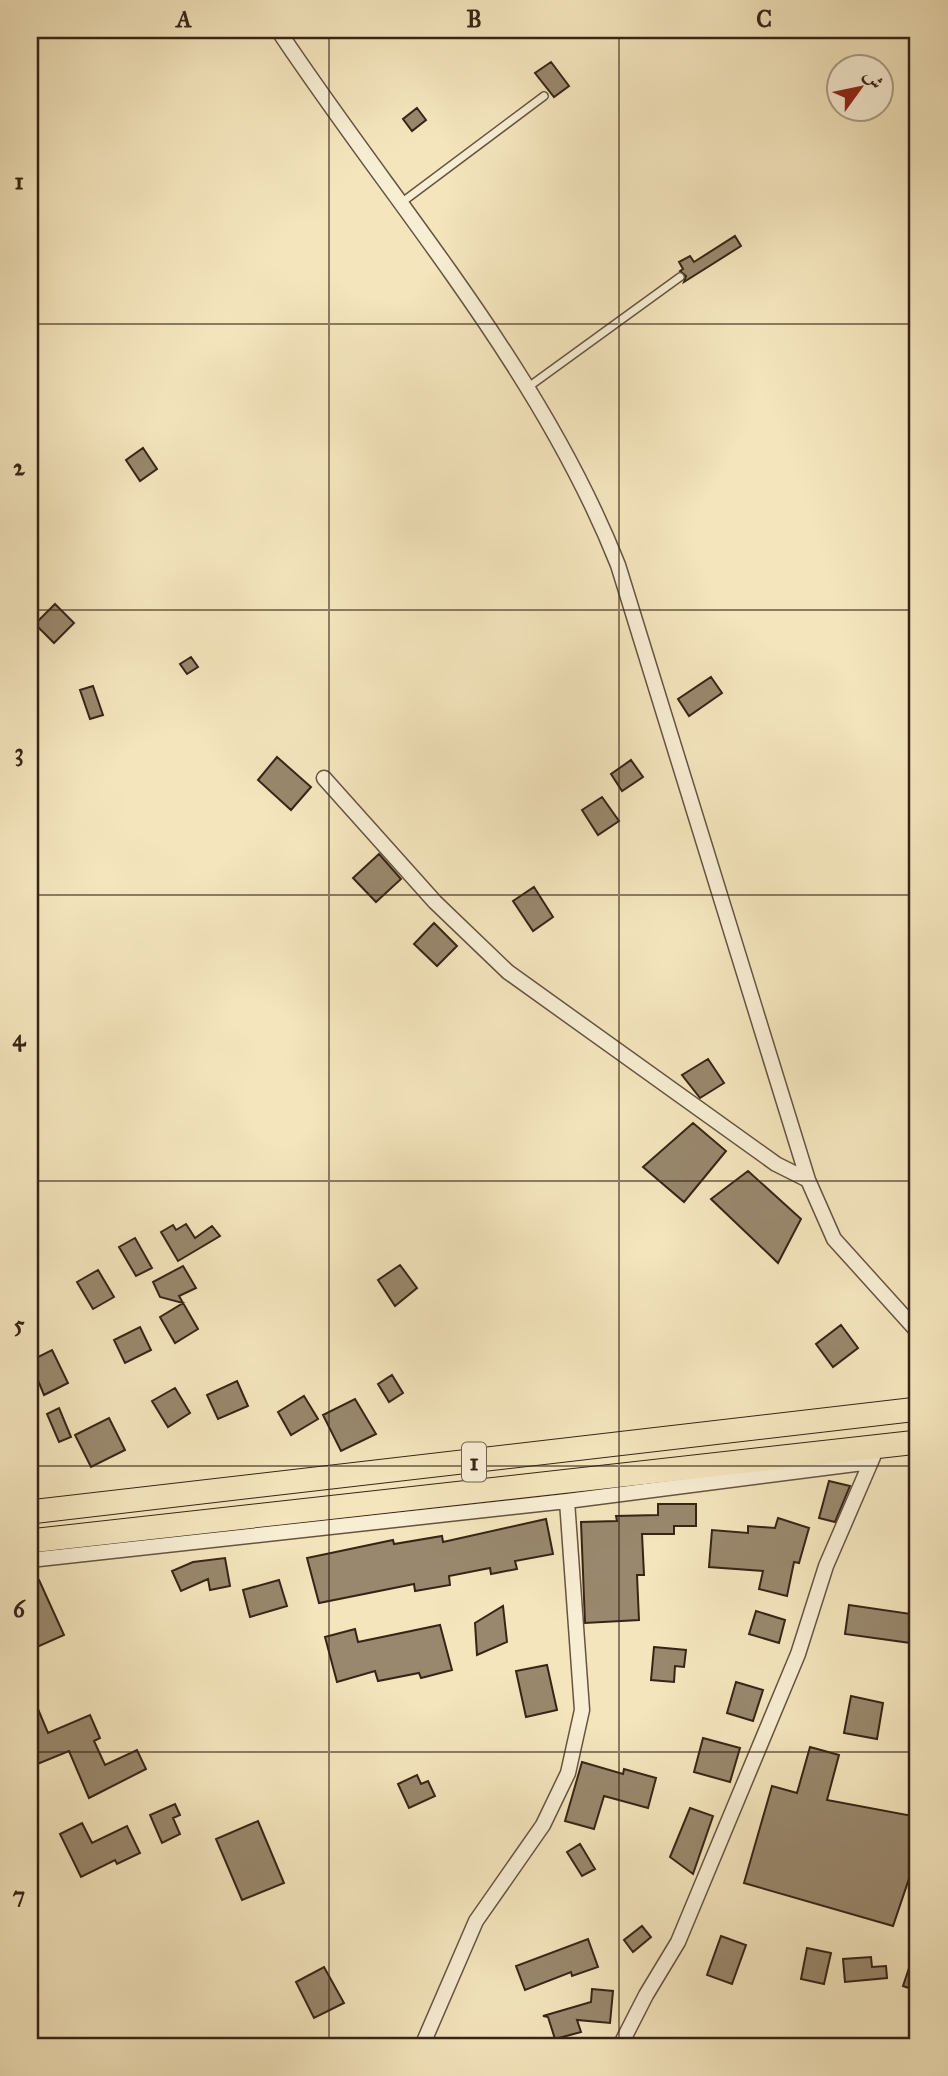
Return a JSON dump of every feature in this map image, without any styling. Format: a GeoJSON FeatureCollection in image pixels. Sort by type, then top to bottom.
{"type":"FeatureCollection","features":[{"type":"Feature","properties":{"kind":"main road","name":"1"},"geometry":{"type":"LineString","coordinates":[[30,1512],[853,1419],[918,1409]]}},
{"type":"Feature","properties":{"kind":"main road","name":"1"},"geometry":{"type":"LineString","coordinates":[[30,1541],[874,1455],[918,1442]]}},
{"type":"Feature","properties":{"kind":"street"},"geometry":{"type":"LineString","coordinates":[[278,30],[341,124],[467,294],[565,449],[594,505],[618,565],[808,1180],[834,1239],[918,1332]]}},
{"type":"Feature","properties":{"kind":"street"},"geometry":{"type":"LineString","coordinates":[[324,778],[435,902],[508,972],[776,1164],[808,1180]]}},
{"type":"Feature","properties":{"kind":"street"},"geometry":{"type":"LineString","coordinates":[[30,1560],[567,1501],[874,1455]]}},
{"type":"Feature","properties":{"kind":"street"},"geometry":{"type":"LineString","coordinates":[[620,2046],[646,1995],[678,1942],[798,1654],[826,1566],[874,1455]]}},
{"type":"Feature","properties":{"kind":"street"},"geometry":{"type":"LineString","coordinates":[[422,2046],[477,1922],[543,1825],[568,1773],[582,1710],[567,1501]]}},
{"type":"Feature","properties":{"kind":"lane"},"geometry":{"type":"LineString","coordinates":[[401,204],[544,96]]}},
{"type":"Feature","properties":{"kind":"lane"},"geometry":{"type":"LineString","coordinates":[[527,388],[680,277]]}},
{"type":"Feature","properties":{"kind":"building"},"geometry":{"type":"Polygon","coordinates":[[[551,62],[569,86],[554,97],[535,73],[551,62]]]}},
{"type":"Feature","properties":{"kind":"building"},"geometry":{"type":"Polygon","coordinates":[[[417,108],[426,120],[412,131],[403,119],[417,108]]]}},
{"type":"Feature","properties":{"kind":"building"},"geometry":{"type":"Polygon","coordinates":[[[735,236],[741,246],[684,282],[686,276],[680,271],[683,269],[679,262],[690,256],[694,262],[735,236]]]}},
{"type":"Feature","properties":{"kind":"building"},"geometry":{"type":"Polygon","coordinates":[[[143,448],[157,469],[140,481],[126,460],[143,448]]]}},
{"type":"Feature","properties":{"kind":"building"},"geometry":{"type":"Polygon","coordinates":[[[55,604],[74,623],[54,643],[35,624],[55,604]]]}},
{"type":"Feature","properties":{"kind":"building"},"geometry":{"type":"Polygon","coordinates":[[[191,657],[198,667],[187,674],[180,664],[191,657]]]}},
{"type":"Feature","properties":{"kind":"building"},"geometry":{"type":"Polygon","coordinates":[[[711,677],[722,693],[689,716],[678,699],[711,677]]]}},
{"type":"Feature","properties":{"kind":"building"},"geometry":{"type":"Polygon","coordinates":[[[93,686],[103,715],[90,719],[80,690],[93,686]]]}},
{"type":"Feature","properties":{"kind":"building"},"geometry":{"type":"Polygon","coordinates":[[[277,757],[311,787],[291,810],[258,780],[277,757]]]}},
{"type":"Feature","properties":{"kind":"building"},"geometry":{"type":"Polygon","coordinates":[[[631,760],[643,777],[622,791],[611,774],[631,760]]]}},
{"type":"Feature","properties":{"kind":"building"},"geometry":{"type":"Polygon","coordinates":[[[602,797],[619,821],[598,835],[582,810],[602,797]]]}},
{"type":"Feature","properties":{"kind":"building"},"geometry":{"type":"Polygon","coordinates":[[[379,854],[401,879],[376,902],[353,878],[379,854]]]}},
{"type":"Feature","properties":{"kind":"building"},"geometry":{"type":"Polygon","coordinates":[[[534,887],[553,917],[533,931],[513,901],[534,887]]]}},
{"type":"Feature","properties":{"kind":"building"},"geometry":{"type":"Polygon","coordinates":[[[434,923],[457,946],[437,966],[414,944],[434,923]]]}},
{"type":"Feature","properties":{"kind":"building"},"geometry":{"type":"Polygon","coordinates":[[[708,1059],[724,1083],[700,1098],[682,1075],[708,1059]]]}},
{"type":"Feature","properties":{"kind":"building"},"geometry":{"type":"Polygon","coordinates":[[[693,1123],[726,1151],[684,1202],[643,1167],[693,1123]]]}},
{"type":"Feature","properties":{"kind":"building"},"geometry":{"type":"Polygon","coordinates":[[[748,1171],[801,1219],[778,1263],[711,1199],[748,1171]]]}},
{"type":"Feature","properties":{"kind":"building"},"geometry":{"type":"Polygon","coordinates":[[[186,1224],[195,1238],[212,1226],[220,1236],[178,1261],[161,1232],[173,1225],[176,1230],[186,1224]]]}},
{"type":"Feature","properties":{"kind":"building"},"geometry":{"type":"Polygon","coordinates":[[[135,1238],[152,1268],[136,1276],[119,1247],[135,1238]]]}},
{"type":"Feature","properties":{"kind":"building"},"geometry":{"type":"Polygon","coordinates":[[[400,1265],[417,1288],[395,1306],[378,1280],[400,1265]]]}},
{"type":"Feature","properties":{"kind":"building"},"geometry":{"type":"Polygon","coordinates":[[[183,1266],[196,1288],[179,1296],[198,1329],[175,1343],[160,1317],[183,1303],[160,1297],[153,1282],[183,1266]]]}},
{"type":"Feature","properties":{"kind":"building"},"geometry":{"type":"Polygon","coordinates":[[[98,1270],[114,1297],[93,1309],[77,1282],[98,1270]]]}},
{"type":"Feature","properties":{"kind":"building"},"geometry":{"type":"Polygon","coordinates":[[[841,1325],[858,1348],[833,1367],[816,1344],[841,1325]]]}},
{"type":"Feature","properties":{"kind":"building"},"geometry":{"type":"Polygon","coordinates":[[[140,1327],[151,1350],[125,1363],[114,1340],[140,1327]]]}},
{"type":"Feature","properties":{"kind":"building"},"geometry":{"type":"Polygon","coordinates":[[[52,1350],[68,1383],[44,1395],[30,1361],[52,1350]]]}},
{"type":"Feature","properties":{"kind":"building"},"geometry":{"type":"Polygon","coordinates":[[[392,1375],[403,1393],[389,1402],[378,1384],[392,1375]]]}},
{"type":"Feature","properties":{"kind":"building"},"geometry":{"type":"Polygon","coordinates":[[[237,1381],[248,1406],[218,1419],[207,1395],[237,1381]]]}},
{"type":"Feature","properties":{"kind":"building"},"geometry":{"type":"Polygon","coordinates":[[[175,1388],[190,1413],[168,1427],[152,1401],[175,1388]]]}},
{"type":"Feature","properties":{"kind":"building"},"geometry":{"type":"Polygon","coordinates":[[[304,1396],[318,1419],[291,1435],[278,1412],[304,1396]]]}},
{"type":"Feature","properties":{"kind":"building"},"geometry":{"type":"Polygon","coordinates":[[[355,1399],[376,1434],[341,1451],[323,1415],[355,1399]]]}},
{"type":"Feature","properties":{"kind":"building"},"geometry":{"type":"Polygon","coordinates":[[[59,1408],[71,1437],[59,1442],[47,1414],[59,1408]]]}},
{"type":"Feature","properties":{"kind":"building"},"geometry":{"type":"Polygon","coordinates":[[[109,1418],[125,1450],[91,1467],[75,1435],[109,1418]]]}},
{"type":"Feature","properties":{"kind":"building"},"geometry":{"type":"Polygon","coordinates":[[[829,1481],[850,1486],[835,1522],[819,1518],[829,1481]]]}},
{"type":"Feature","properties":{"kind":"building"},"geometry":{"type":"Polygon","coordinates":[[[658,1504],[696,1504],[696,1526],[674,1526],[674,1534],[642,1534],[644,1575],[637,1575],[639,1620],[585,1623],[581,1522],[617,1521],[616,1516],[658,1515],[658,1504]]]}},
{"type":"Feature","properties":{"kind":"building"},"geometry":{"type":"Polygon","coordinates":[[[778,1518],[809,1528],[799,1563],[794,1562],[787,1596],[759,1589],[763,1571],[709,1567],[712,1530],[748,1533],[748,1526],[775,1528],[778,1518]]]}},
{"type":"Feature","properties":{"kind":"building"},"geometry":{"type":"Polygon","coordinates":[[[546,1519],[553,1554],[515,1561],[517,1569],[491,1574],[490,1568],[449,1576],[450,1585],[415,1591],[414,1584],[319,1603],[307,1558],[393,1540],[394,1544],[442,1536],[443,1542],[546,1519]]]}},
{"type":"Feature","properties":{"kind":"building"},"geometry":{"type":"Polygon","coordinates":[[[225,1558],[230,1586],[210,1590],[208,1579],[181,1591],[172,1571],[193,1562],[225,1558]]]}},
{"type":"Feature","properties":{"kind":"building"},"geometry":{"type":"Polygon","coordinates":[[[39,1580],[64,1635],[37,1647],[30,1631],[30,1584],[39,1580]]]}},
{"type":"Feature","properties":{"kind":"building"},"geometry":{"type":"Polygon","coordinates":[[[279,1580],[287,1606],[250,1617],[243,1590],[279,1580]]]}},
{"type":"Feature","properties":{"kind":"building"},"geometry":{"type":"Polygon","coordinates":[[[849,1605],[918,1615],[918,1644],[845,1634],[849,1605]]]}},
{"type":"Feature","properties":{"kind":"building"},"geometry":{"type":"Polygon","coordinates":[[[503,1606],[507,1642],[477,1655],[475,1623],[503,1606]]]}},
{"type":"Feature","properties":{"kind":"building"},"geometry":{"type":"Polygon","coordinates":[[[756,1611],[785,1620],[779,1643],[749,1634],[756,1611]]]}},
{"type":"Feature","properties":{"kind":"building"},"geometry":{"type":"Polygon","coordinates":[[[440,1625],[452,1670],[421,1678],[419,1673],[378,1681],[375,1671],[337,1682],[325,1637],[355,1629],[358,1642],[440,1625]]]}},
{"type":"Feature","properties":{"kind":"building"},"geometry":{"type":"Polygon","coordinates":[[[654,1647],[686,1650],[684,1667],[675,1666],[674,1682],[651,1680],[654,1647]]]}},
{"type":"Feature","properties":{"kind":"building"},"geometry":{"type":"Polygon","coordinates":[[[547,1665],[557,1710],[526,1717],[516,1671],[547,1665]]]}},
{"type":"Feature","properties":{"kind":"building"},"geometry":{"type":"Polygon","coordinates":[[[736,1682],[763,1690],[753,1721],[727,1713],[736,1682]]]}},
{"type":"Feature","properties":{"kind":"building"},"geometry":{"type":"Polygon","coordinates":[[[30,1690],[48,1733],[90,1715],[100,1738],[94,1741],[105,1765],[137,1750],[146,1769],[89,1798],[69,1751],[30,1767],[30,1690]]]}},
{"type":"Feature","properties":{"kind":"building"},"geometry":{"type":"Polygon","coordinates":[[[851,1696],[883,1703],[877,1739],[844,1733],[851,1696]]]}},
{"type":"Feature","properties":{"kind":"building"},"geometry":{"type":"Polygon","coordinates":[[[703,1738],[740,1748],[730,1782],[694,1772],[703,1738]]]}},
{"type":"Feature","properties":{"kind":"building"},"geometry":{"type":"Polygon","coordinates":[[[810,1747],[839,1755],[827,1800],[918,1817],[918,1852],[893,1926],[744,1883],[772,1786],[797,1793],[810,1747]]]}},
{"type":"Feature","properties":{"kind":"building"},"geometry":{"type":"Polygon","coordinates":[[[582,1762],[623,1774],[624,1769],[656,1778],[648,1808],[604,1796],[594,1829],[565,1821],[582,1762]]]}},
{"type":"Feature","properties":{"kind":"building"},"geometry":{"type":"Polygon","coordinates":[[[417,1775],[421,1784],[428,1781],[435,1796],[409,1808],[398,1784],[417,1775]]]}},
{"type":"Feature","properties":{"kind":"building"},"geometry":{"type":"Polygon","coordinates":[[[175,1804],[180,1815],[173,1818],[180,1834],[162,1843],[150,1815],[175,1804]]]}},
{"type":"Feature","properties":{"kind":"building"},"geometry":{"type":"Polygon","coordinates":[[[690,1808],[713,1816],[693,1874],[670,1857],[690,1808]]]}},
{"type":"Feature","properties":{"kind":"building"},"geometry":{"type":"Polygon","coordinates":[[[258,1821],[284,1883],[242,1900],[216,1839],[258,1821]]]}},
{"type":"Feature","properties":{"kind":"building"},"geometry":{"type":"Polygon","coordinates":[[[82,1823],[92,1843],[127,1826],[140,1853],[117,1864],[115,1860],[81,1877],[60,1834],[82,1823]]]}},
{"type":"Feature","properties":{"kind":"building"},"geometry":{"type":"Polygon","coordinates":[[[580,1844],[595,1869],[582,1876],[567,1852],[580,1844]]]}},
{"type":"Feature","properties":{"kind":"building"},"geometry":{"type":"Polygon","coordinates":[[[642,1926],[651,1937],[633,1952],[624,1940],[642,1926]]]}},
{"type":"Feature","properties":{"kind":"building"},"geometry":{"type":"Polygon","coordinates":[[[721,1936],[746,1945],[732,1984],[707,1975],[721,1936]]]}},
{"type":"Feature","properties":{"kind":"building"},"geometry":{"type":"Polygon","coordinates":[[[588,1939],[598,1967],[572,1976],[571,1972],[525,1990],[516,1966],[588,1939]]]}},
{"type":"Feature","properties":{"kind":"building"},"geometry":{"type":"Polygon","coordinates":[[[918,1947],[918,1991],[903,1986],[918,1947]]]}},
{"type":"Feature","properties":{"kind":"building"},"geometry":{"type":"Polygon","coordinates":[[[807,1948],[831,1953],[824,1984],[801,1979],[807,1948]]]}},
{"type":"Feature","properties":{"kind":"building"},"geometry":{"type":"Polygon","coordinates":[[[871,1957],[872,1967],[886,1966],[887,1978],[845,1982],[843,1959],[871,1957]]]}},
{"type":"Feature","properties":{"kind":"building"},"geometry":{"type":"Polygon","coordinates":[[[324,1967],[344,2003],[314,2018],[296,1982],[324,1967]]]}},
{"type":"Feature","properties":{"kind":"building"},"geometry":{"type":"Polygon","coordinates":[[[592,1989],[613,1991],[610,2023],[577,2020],[581,2032],[555,2039],[548,2017],[543,2016],[591,2002],[592,1989]]]}}]}
